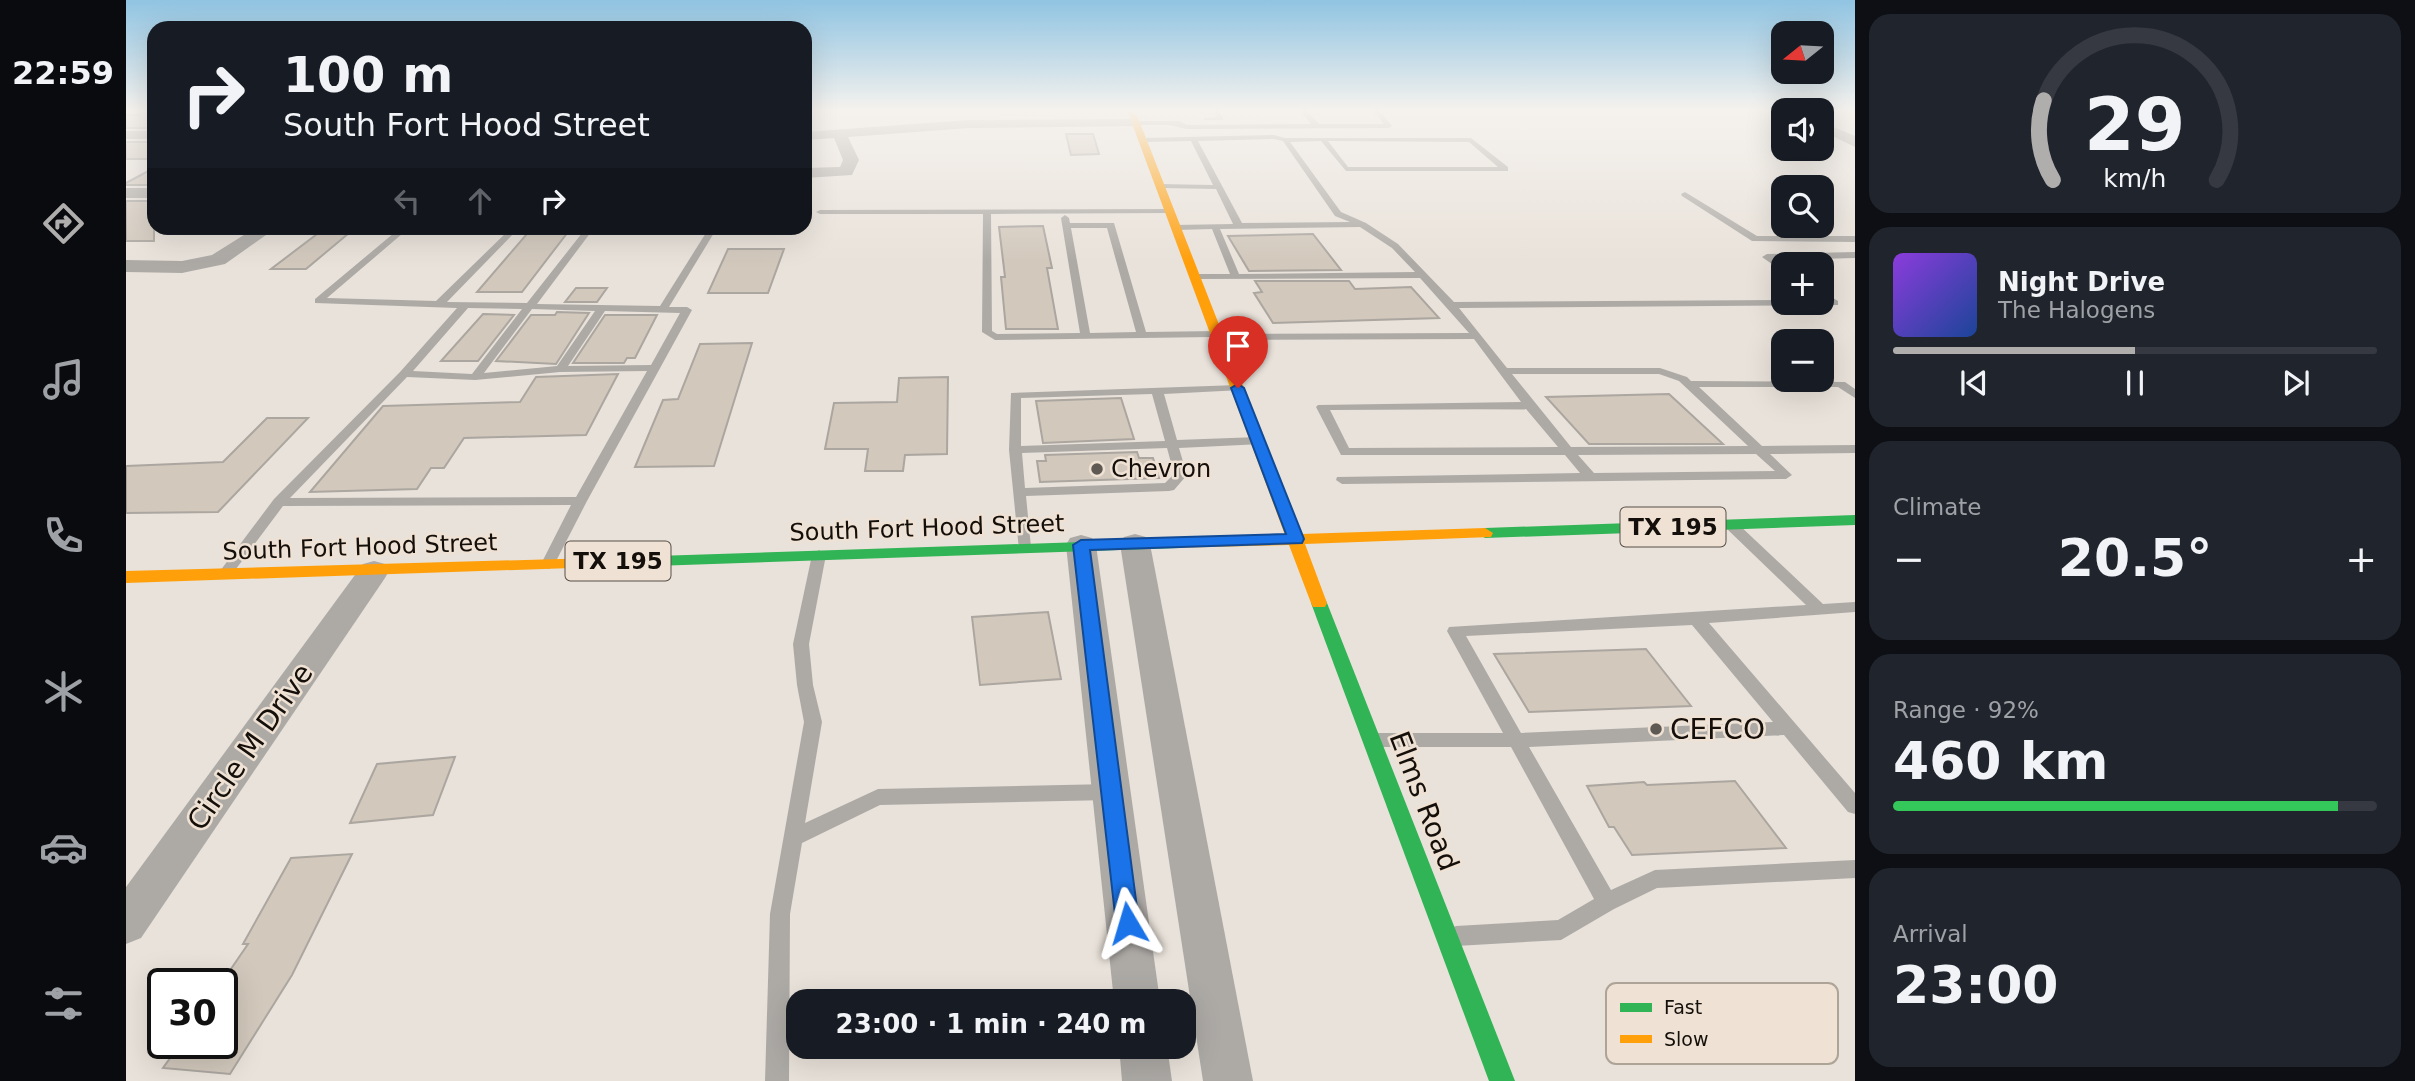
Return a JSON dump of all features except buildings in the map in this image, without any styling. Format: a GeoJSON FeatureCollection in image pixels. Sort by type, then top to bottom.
{"type":"FeatureCollection","features":[{"type":"Feature","properties":{"kind":"main road","name":"Elms Road"},"geometry":{"type":"LineString","coordinates":[[1150,160],[1502,1081]]}},
{"type":"Feature","properties":{"kind":"main road","name":"South Fort Hood Street"},"geometry":{"type":"LineString","coordinates":[[126,577],[374,571],[1855,520]]}},
{"type":"Feature","properties":{"kind":"street"},"geometry":{"type":"LineString","coordinates":[[812,173],[846,172],[851,160]]}},
{"type":"Feature","properties":{"kind":"street"},"geometry":{"type":"LineString","coordinates":[[126,192],[147,193]]}},
{"type":"Feature","properties":{"kind":"street"},"geometry":{"type":"LineString","coordinates":[[126,266],[182,267],[218,260],[256,235]]}},
{"type":"Feature","properties":{"kind":"street"},"geometry":{"type":"LineString","coordinates":[[1135,544],[1228,1081]]}},
{"type":"Feature","properties":{"kind":"street"},"geometry":{"type":"LineString","coordinates":[[1081,545],[1136,989]]}},
{"type":"Feature","properties":{"kind":"street","name":"Circle M Drive"},"geometry":{"type":"LineString","coordinates":[[126,923],[374,571]]}},
{"type":"Feature","properties":{"kind":"street"},"geometry":{"type":"LineString","coordinates":[[1144,1059],[1147,1081]]}},
{"type":"Feature","properties":{"kind":"lane"},"geometry":{"type":"LineString","coordinates":[[1204,160],[1239,226]]}},
{"type":"Feature","properties":{"kind":"lane"},"geometry":{"type":"LineString","coordinates":[[1300,160],[1338,214],[1363,225],[1395,246],[1451,305],[1506,371],[1529,405],[1591,478]]}},
{"type":"Feature","properties":{"kind":"lane"},"geometry":{"type":"LineString","coordinates":[[1339,160],[1346,169],[1505,169],[1495,160]]}},
{"type":"Feature","properties":{"kind":"lane"},"geometry":{"type":"LineString","coordinates":[[1160,186],[1217,187]]}},
{"type":"Feature","properties":{"kind":"lane"},"geometry":{"type":"LineString","coordinates":[[1685,194],[1755,239],[1855,239]]}},
{"type":"Feature","properties":{"kind":"lane"},"geometry":{"type":"LineString","coordinates":[[820,212],[1170,211]]}},
{"type":"Feature","properties":{"kind":"lane"},"geometry":{"type":"LineString","coordinates":[[987,212],[986,332],[995,337],[1477,336]]}},
{"type":"Feature","properties":{"kind":"lane"},"geometry":{"type":"LineString","coordinates":[[1064,212],[1086,337]]}},
{"type":"Feature","properties":{"kind":"lane"},"geometry":{"type":"LineString","coordinates":[[1176,227],[1363,225]]}},
{"type":"Feature","properties":{"kind":"lane"},"geometry":{"type":"LineString","coordinates":[[1066,226],[1111,226],[1142,335]]}},
{"type":"Feature","properties":{"kind":"lane"},"geometry":{"type":"LineString","coordinates":[[1215,227],[1236,277]]}},
{"type":"Feature","properties":{"kind":"lane"},"geometry":{"type":"LineString","coordinates":[[397,235],[318,301],[687,310],[580,501],[548,564]]}},
{"type":"Feature","properties":{"kind":"lane"},"geometry":{"type":"LineString","coordinates":[[439,304],[508,235]]}},
{"type":"Feature","properties":{"kind":"lane"},"geometry":{"type":"LineString","coordinates":[[475,377],[527,306],[584,235]]}},
{"type":"Feature","properties":{"kind":"lane"},"geometry":{"type":"LineString","coordinates":[[663,309],[709,235]]}},
{"type":"Feature","properties":{"kind":"lane"},"geometry":{"type":"LineString","coordinates":[[1834,255],[1855,255]]}},
{"type":"Feature","properties":{"kind":"lane"},"geometry":{"type":"LineString","coordinates":[[1195,277],[1422,275]]}},
{"type":"Feature","properties":{"kind":"lane"},"geometry":{"type":"LineString","coordinates":[[1451,305],[1771,303]]}},
{"type":"Feature","properties":{"kind":"lane"},"geometry":{"type":"LineString","coordinates":[[225,574],[279,502],[404,374],[465,305]]}},
{"type":"Feature","properties":{"kind":"lane"},"geometry":{"type":"LineString","coordinates":[[560,369],[602,308]]}},
{"type":"Feature","properties":{"kind":"lane"},"geometry":{"type":"LineString","coordinates":[[404,374],[475,377],[560,369],[655,368]]}},
{"type":"Feature","properties":{"kind":"lane"},"geometry":{"type":"LineString","coordinates":[[1342,480],[1786,475],[1688,384],[1671,373],[1506,371]]}},
{"type":"Feature","properties":{"kind":"lane"},"geometry":{"type":"LineString","coordinates":[[1688,384],[1841,384],[1855,395]]}},
{"type":"Feature","properties":{"kind":"lane"},"geometry":{"type":"LineString","coordinates":[[1024,547],[1016,450],[1015,395],[1238,388]]}},
{"type":"Feature","properties":{"kind":"lane"},"geometry":{"type":"LineString","coordinates":[[1019,492],[1169,487],[1181,475],[1157,391]]}},
{"type":"Feature","properties":{"kind":"lane"},"geometry":{"type":"LineString","coordinates":[[1529,405],[1322,407],[1345,452],[1855,449]]}},
{"type":"Feature","properties":{"kind":"lane"},"geometry":{"type":"LineString","coordinates":[[1016,450],[1258,441]]}},
{"type":"Feature","properties":{"kind":"lane"},"geometry":{"type":"LineString","coordinates":[[279,502],[580,501]]}},
{"type":"Feature","properties":{"kind":"lane"},"geometry":{"type":"LineString","coordinates":[[1732,526],[1818,608]]}},
{"type":"Feature","properties":{"kind":"lane"},"geometry":{"type":"LineString","coordinates":[[777,1081],[780,914],[813,722],[800,643],[819,555]]}},
{"type":"Feature","properties":{"kind":"lane"},"geometry":{"type":"LineString","coordinates":[[1607,902],[1455,631],[1696,619],[1855,607]]}},
{"type":"Feature","properties":{"kind":"lane"},"geometry":{"type":"LineString","coordinates":[[1696,619],[1855,806]]}},
{"type":"Feature","properties":{"kind":"lane"},"geometry":{"type":"LineString","coordinates":[[1373,740],[1517,740],[1789,728]]}},
{"type":"Feature","properties":{"kind":"lane"},"geometry":{"type":"LineString","coordinates":[[793,838],[878,797],[1111,792]]}},
{"type":"Feature","properties":{"kind":"lane"},"geometry":{"type":"LineString","coordinates":[[1447,936],[1560,930],[1607,902],[1655,879],[1855,869]]}},
{"type":"Feature","properties":{"kind":"traffic: fast"},"geometry":{"type":"LineString","coordinates":[[1485,533],[1855,520]]}},
{"type":"Feature","properties":{"kind":"traffic: fast"},"geometry":{"type":"LineString","coordinates":[[595,563],[1172,544]]}},
{"type":"Feature","properties":{"kind":"traffic: fast"},"geometry":{"type":"LineString","coordinates":[[1319,603],[1502,1081]]}},
{"type":"Feature","properties":{"kind":"traffic: slow"},"geometry":{"type":"LineString","coordinates":[[1150,160],[1319,603]]}},
{"type":"Feature","properties":{"kind":"traffic: slow"},"geometry":{"type":"LineString","coordinates":[[1172,544],[1485,533]]}},
{"type":"Feature","properties":{"kind":"traffic: slow"},"geometry":{"type":"LineString","coordinates":[[126,577],[595,563]]}},
{"type":"Feature","properties":{"kind":"place","name":"Chevron"},"geometry":{"type":"Point","coordinates":[1097,469]}},
{"type":"Feature","properties":{"kind":"place","name":"CEFCO"},"geometry":{"type":"Point","coordinates":[1656,729]}},
{"type":"Feature","properties":{"kind":"route"},"geometry":{"type":"LineString","coordinates":[[1128,923],[1081,545],[1296,539],[1238,388]]}}]}
